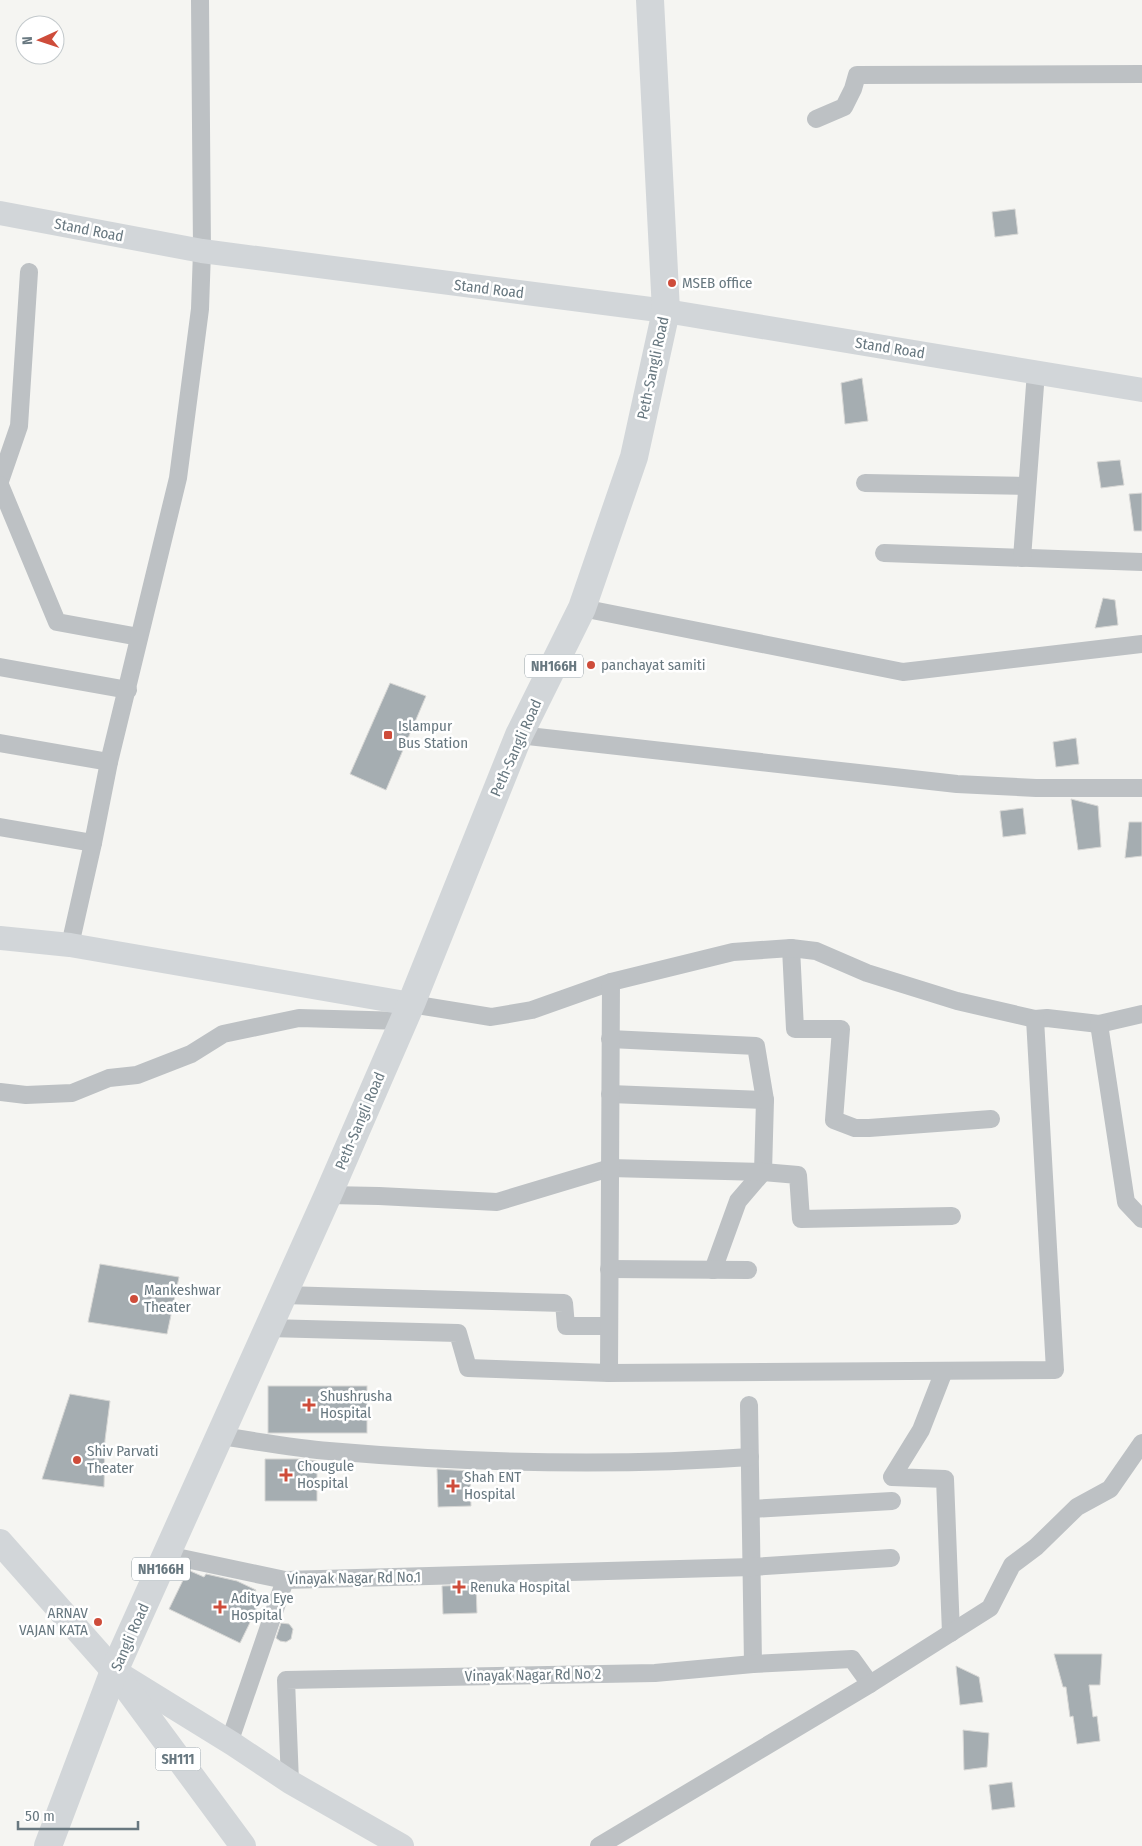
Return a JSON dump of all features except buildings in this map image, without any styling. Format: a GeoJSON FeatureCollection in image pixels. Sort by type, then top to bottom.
{"type":"FeatureCollection","features":[{"type":"Feature","properties":{"kind":"highway","name":"Peth-Sangli Road"},"geometry":{"type":"LineString","coordinates":[[283,1295],[407,1012],[519,734],[582,608],[634,457],[666,311],[650,0]]}},
{"type":"Feature","properties":{"kind":"highway","name":"Sangli Road"},"geometry":{"type":"LineString","coordinates":[[48,1846],[114,1671],[283,1295]]}},
{"type":"Feature","properties":{"kind":"main road","name":"Stand Road"},"geometry":{"type":"LineString","coordinates":[[0,213],[202,251],[666,311],[1142,390]]}},
{"type":"Feature","properties":{"kind":"main road"},"geometry":{"type":"LineString","coordinates":[[0,938],[70,945],[407,1012]]}},
{"type":"Feature","properties":{"kind":"main road"},"geometry":{"type":"LineString","coordinates":[[0,1542],[114,1671],[233,1744],[290,1782],[402,1846]]}},
{"type":"Feature","properties":{"kind":"main road","name":"SH111"},"geometry":{"type":"LineString","coordinates":[[114,1671],[243,1846]]}},
{"type":"Feature","properties":{"kind":"street"},"geometry":{"type":"LineString","coordinates":[[70,945],[93,843],[108,762],[128,690],[178,478],[200,309],[202,251],[200,0]]}},
{"type":"Feature","properties":{"kind":"street"},"geometry":{"type":"LineString","coordinates":[[816,119],[844,107],[853,89],[857,75],[1142,74]]}},
{"type":"Feature","properties":{"kind":"street"},"geometry":{"type":"LineString","coordinates":[[0,481],[19,426],[29,272]]}},
{"type":"Feature","properties":{"kind":"street"},"geometry":{"type":"LineString","coordinates":[[1022,558],[1036,372]]}},
{"type":"Feature","properties":{"kind":"street"},"geometry":{"type":"LineString","coordinates":[[865,483],[1027,486]]}},
{"type":"Feature","properties":{"kind":"street"},"geometry":{"type":"LineString","coordinates":[[0,485],[56,622],[139,637]]}},
{"type":"Feature","properties":{"kind":"street"},"geometry":{"type":"LineString","coordinates":[[884,553],[1142,562]]}},
{"type":"Feature","properties":{"kind":"street"},"geometry":{"type":"LineString","coordinates":[[582,608],[903,672],[1142,644]]}},
{"type":"Feature","properties":{"kind":"street"},"geometry":{"type":"LineString","coordinates":[[0,667],[128,690]]}},
{"type":"Feature","properties":{"kind":"street"},"geometry":{"type":"LineString","coordinates":[[519,734],[957,784],[1036,788],[1142,788]]}},
{"type":"Feature","properties":{"kind":"street"},"geometry":{"type":"LineString","coordinates":[[0,743],[108,762]]}},
{"type":"Feature","properties":{"kind":"street"},"geometry":{"type":"LineString","coordinates":[[0,827],[93,843]]}},
{"type":"Feature","properties":{"kind":"street"},"geometry":{"type":"LineString","coordinates":[[0,1092],[26,1095],[72,1093],[109,1078],[137,1075],[191,1054],[223,1034],[299,1018],[407,1012],[491,1017],[532,1010],[610,982],[733,952],[791,948],[816,951],[867,974],[957,1002],[1035,1019],[1047,1018],[1099,1024],[1142,1014]]}},
{"type":"Feature","properties":{"kind":"street"},"geometry":{"type":"LineString","coordinates":[[791,948],[796,1029],[841,1029],[834,1120],[855,1128],[869,1128],[991,1119]]}},
{"type":"Feature","properties":{"kind":"street"},"geometry":{"type":"LineString","coordinates":[[609,1373],[610,982]]}},
{"type":"Feature","properties":{"kind":"street"},"geometry":{"type":"LineString","coordinates":[[268,1328],[458,1333],[468,1368],[609,1373],[1055,1370],[1035,1019]]}},
{"type":"Feature","properties":{"kind":"street"},"geometry":{"type":"LineString","coordinates":[[1099,1024],[1126,1202],[1142,1219]]}},
{"type":"Feature","properties":{"kind":"street"},"geometry":{"type":"LineString","coordinates":[[610,1039],[756,1046],[765,1100],[762,1172],[738,1201],[712,1270]]}},
{"type":"Feature","properties":{"kind":"street"},"geometry":{"type":"LineString","coordinates":[[610,1094],[765,1100]]}},
{"type":"Feature","properties":{"kind":"street"},"geometry":{"type":"LineString","coordinates":[[328,1195],[497,1202],[610,1168],[762,1172],[798,1175],[801,1219],[952,1216]]}},
{"type":"Feature","properties":{"kind":"street"},"geometry":{"type":"LineString","coordinates":[[609,1269],[748,1270]]}},
{"type":"Feature","properties":{"kind":"street"},"geometry":{"type":"LineString","coordinates":[[283,1295],[564,1303],[566,1326],[609,1326]]}},
{"type":"Feature","properties":{"kind":"street"},"geometry":{"type":"LineString","coordinates":[[944,1371],[921,1430],[892,1477],[945,1479],[951,1633]]}},
{"type":"Feature","properties":{"kind":"street"},"geometry":{"type":"LineString","coordinates":[[749,1405],[754,1664]]}},
{"type":"Feature","properties":{"kind":"street"},"geometry":{"type":"LineString","coordinates":[[220,1436],[328,1451],[501,1462],[681,1462],[750,1456]]}},
{"type":"Feature","properties":{"kind":"street"},"geometry":{"type":"LineString","coordinates":[[599,1846],[870,1684],[990,1608],[1012,1565],[1036,1547],[1077,1507],[1110,1489],[1142,1443]]}},
{"type":"Feature","properties":{"kind":"street"},"geometry":{"type":"LineString","coordinates":[[751,1509],[892,1501]]}},
{"type":"Feature","properties":{"kind":"street","name":"Vinayak Nagar Rd No.1"},"geometry":{"type":"LineString","coordinates":[[167,1555],[285,1580],[752,1567],[891,1558]]}},
{"type":"Feature","properties":{"kind":"street"},"geometry":{"type":"LineString","coordinates":[[229,1743],[285,1580]]}},
{"type":"Feature","properties":{"kind":"street","name":"Vinayak Nagar Rd No 2"},"geometry":{"type":"LineString","coordinates":[[290,1782],[286,1680],[656,1673],[754,1664],[852,1659],[870,1684]]}},
{"type":"Feature","properties":{"kind":"place","name":"MSEB office"},"geometry":{"type":"Point","coordinates":[672,283]}},
{"type":"Feature","properties":{"kind":"place","name":"panchayat samiti"},"geometry":{"type":"Point","coordinates":[591,665]}},
{"type":"Feature","properties":{"kind":"place","name":"Islampur Bus Station"},"geometry":{"type":"Point","coordinates":[388,735]}},
{"type":"Feature","properties":{"kind":"place","name":"Mankeshwar Theater"},"geometry":{"type":"Point","coordinates":[134,1299]}},
{"type":"Feature","properties":{"kind":"place","name":"Shushrusha Hospital"},"geometry":{"type":"Point","coordinates":[309,1405]}},
{"type":"Feature","properties":{"kind":"place","name":"Shiv Parvati Theater"},"geometry":{"type":"Point","coordinates":[77,1460]}},
{"type":"Feature","properties":{"kind":"place","name":"Chougule Hospital"},"geometry":{"type":"Point","coordinates":[286,1475]}},
{"type":"Feature","properties":{"kind":"place","name":"Shah ENT Hospital"},"geometry":{"type":"Point","coordinates":[453,1486]}},
{"type":"Feature","properties":{"kind":"place","name":"Renuka Hospital"},"geometry":{"type":"Point","coordinates":[459,1587]}},
{"type":"Feature","properties":{"kind":"place","name":"Aditya Eye Hospital"},"geometry":{"type":"Point","coordinates":[220,1607]}},
{"type":"Feature","properties":{"kind":"place","name":"ARNAV VAJAN KATA"},"geometry":{"type":"Point","coordinates":[98,1622]}}]}
